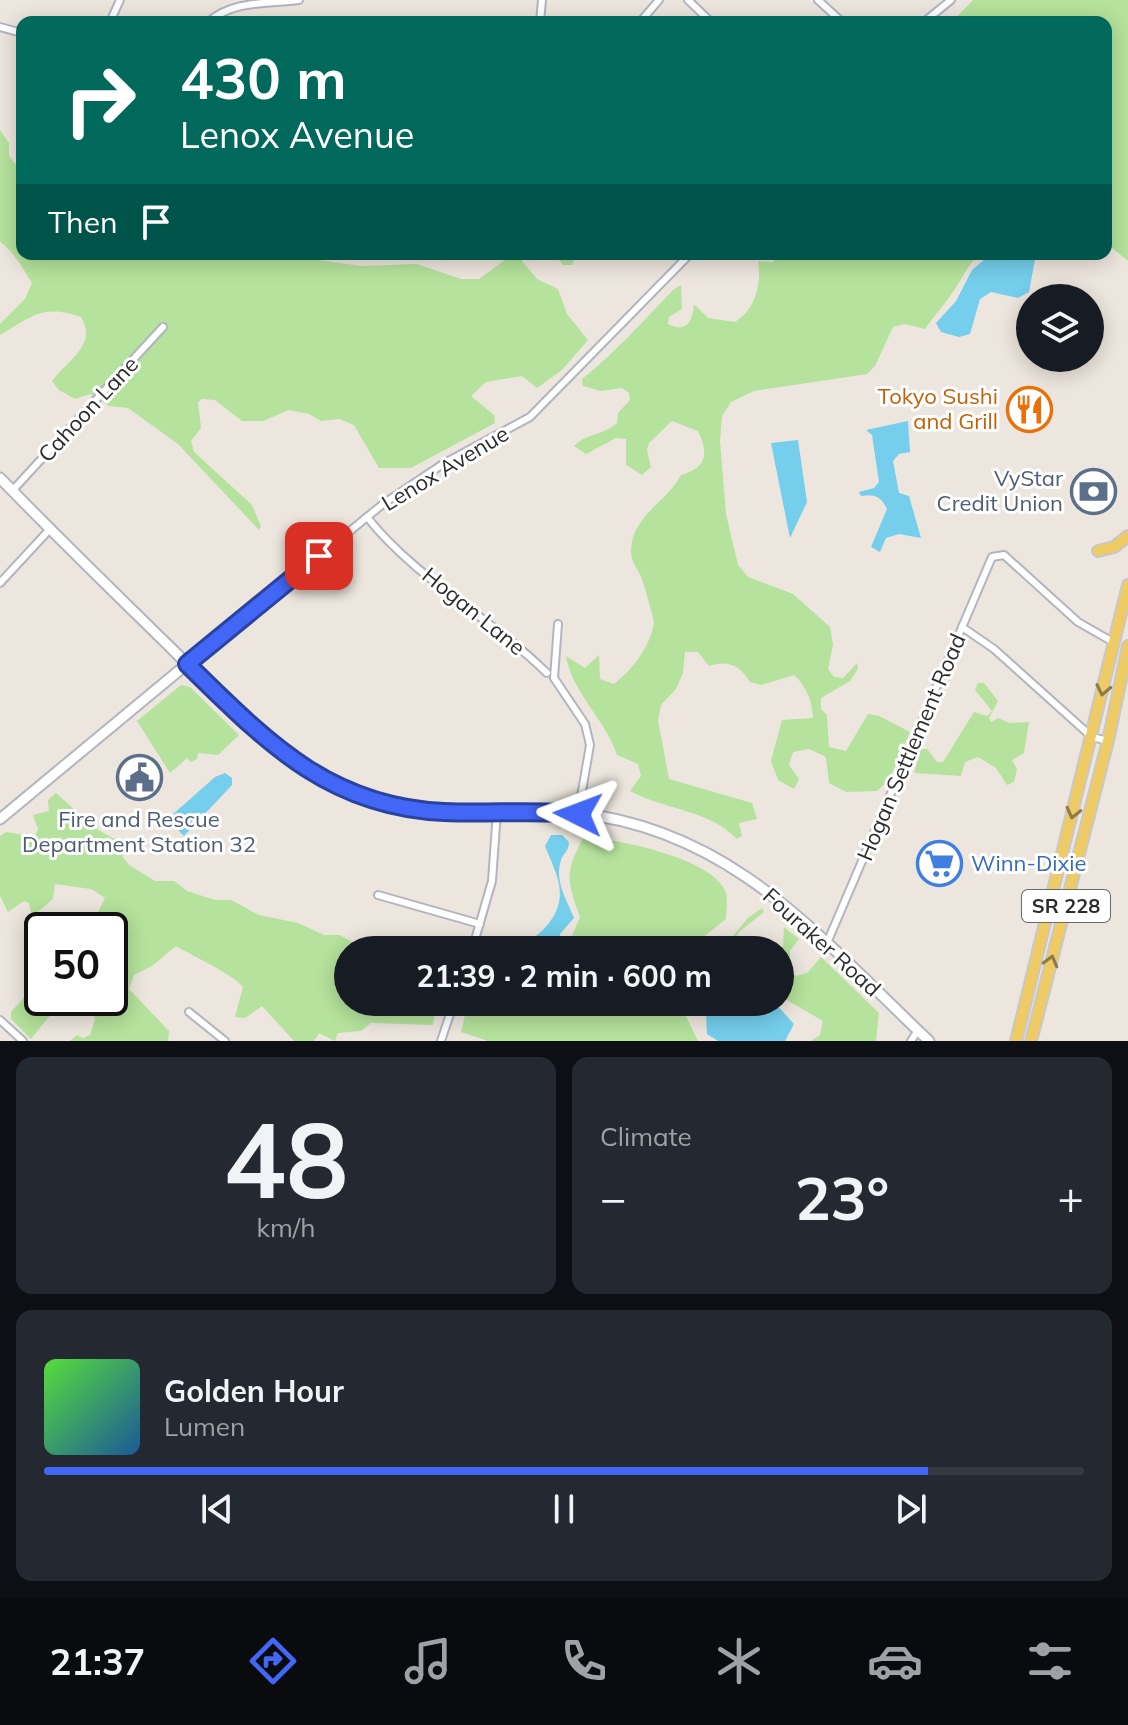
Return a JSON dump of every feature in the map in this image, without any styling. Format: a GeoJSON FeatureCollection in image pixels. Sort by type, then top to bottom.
{"type":"FeatureCollection","features":[{"type":"Feature","properties":{"kind":"main road","name":"Fouraker Road"},"geometry":{"type":"LineString","coordinates":[[0,478],[272,746],[330,783],[402,807],[446,813],[578,814],[637,825],[682,839],[717,856],[783,902],[929,1041]]}},
{"type":"Feature","properties":{"kind":"main road"},"geometry":{"type":"LineString","coordinates":[[1098,551],[1114,547],[1128,536]]}},
{"type":"Feature","properties":{"kind":"main road","name":"SR 228"},"geometry":{"type":"LineString","coordinates":[[1016,1041],[1128,585]]}},
{"type":"Feature","properties":{"kind":"main road","name":"SR 228"},"geometry":{"type":"LineString","coordinates":[[1031,1041],[1108,741],[1128,646]]}},
{"type":"Feature","properties":{"kind":"main road","name":"Lenox Avenue"},"geometry":{"type":"LineString","coordinates":[[0,819],[187,664]]}},
{"type":"Feature","properties":{"kind":"street"},"geometry":{"type":"LineString","coordinates":[[216,16],[241,4],[299,0]]}},
{"type":"Feature","properties":{"kind":"street"},"geometry":{"type":"LineString","coordinates":[[645,16],[659,0]]}},
{"type":"Feature","properties":{"kind":"street"},"geometry":{"type":"LineString","coordinates":[[688,0],[705,16]]}},
{"type":"Feature","properties":{"kind":"street"},"geometry":{"type":"LineString","coordinates":[[818,0],[835,16]]}},
{"type":"Feature","properties":{"kind":"street"},"geometry":{"type":"LineString","coordinates":[[931,16],[949,1]]}},
{"type":"Feature","properties":{"kind":"street","name":"Lenox Avenue"},"geometry":{"type":"LineString","coordinates":[[187,664],[419,478],[530,417],[684,260]]}},
{"type":"Feature","properties":{"kind":"street","name":"Cahoon Lane"},"geometry":{"type":"LineString","coordinates":[[12,491],[163,327]]}},
{"type":"Feature","properties":{"kind":"street","name":"Hogan Lane"},"geometry":{"type":"LineString","coordinates":[[367,517],[383,538],[476,617],[508,635],[547,673]]}},
{"type":"Feature","properties":{"kind":"street"},"geometry":{"type":"LineString","coordinates":[[0,583],[50,529]]}},
{"type":"Feature","properties":{"kind":"street","name":"Hogan Settlement Road"},"geometry":{"type":"LineString","coordinates":[[827,943],[992,557],[997,553],[1004,555],[1078,622],[1113,642]]}},
{"type":"Feature","properties":{"kind":"street"},"geometry":{"type":"LineString","coordinates":[[558,624],[554,678],[585,724],[590,745],[578,814]]}},
{"type":"Feature","properties":{"kind":"street"},"geometry":{"type":"LineString","coordinates":[[962,627],[994,649],[1092,737],[1108,741]]}},
{"type":"Feature","properties":{"kind":"street"},"geometry":{"type":"LineString","coordinates":[[476,936],[492,881],[497,811]]}},
{"type":"Feature","properties":{"kind":"street"},"geometry":{"type":"LineString","coordinates":[[378,895],[480,924]]}},
{"type":"Feature","properties":{"kind":"street"},"geometry":{"type":"LineString","coordinates":[[189,1012],[225,1041]]}},
{"type":"Feature","properties":{"kind":"street"},"geometry":{"type":"LineString","coordinates":[[441,1041],[449,1016]]}},
{"type":"Feature","properties":{"kind":"street"},"geometry":{"type":"LineString","coordinates":[[0,1020],[23,1041]]}},
{"type":"Feature","properties":{"kind":"street"},"geometry":{"type":"LineString","coordinates":[[911,1041],[918,1030]]}},
{"type":"Feature","properties":{"kind":"green space"},"geometry":{"type":"Polygon","coordinates":[[[973,0],[1128,0],[1128,261],[1112,248],[1112,16],[958,16],[973,0]]]}},
{"type":"Feature","properties":{"kind":"green space"},"geometry":{"type":"Polygon","coordinates":[[[0,130],[9,143],[9,155],[16,165],[16,259],[0,242],[0,130]]]}},
{"type":"Feature","properties":{"kind":"green space"},"geometry":{"type":"Polygon","coordinates":[[[16,260],[318,260],[361,266],[417,264],[461,279],[479,279],[505,260],[523,260],[537,279],[558,289],[567,314],[588,340],[562,370],[537,388],[522,376],[486,382],[471,396],[494,415],[495,423],[411,468],[379,468],[354,425],[339,419],[321,421],[309,414],[289,410],[263,421],[242,421],[215,400],[202,399],[198,402],[201,428],[191,441],[194,452],[252,505],[261,526],[259,530],[178,444],[128,408],[109,406],[90,394],[75,399],[59,390],[52,381],[84,344],[86,335],[81,317],[57,312],[38,314],[0,335],[0,324],[25,299],[32,283],[16,260]]]}},
{"type":"Feature","properties":{"kind":"green space"},"geometry":{"type":"Polygon","coordinates":[[[559,260],[574,260],[572,265],[563,265],[559,260]]]}},
{"type":"Feature","properties":{"kind":"green space"},"geometry":{"type":"Polygon","coordinates":[[[975,260],[925,329],[905,324],[893,327],[875,366],[867,374],[754,391],[731,402],[722,416],[720,441],[726,514],[738,565],[748,577],[793,594],[830,627],[833,645],[828,669],[834,677],[843,678],[857,663],[858,669],[850,681],[821,698],[821,709],[827,715],[829,747],[846,751],[868,714],[879,716],[910,732],[889,780],[877,791],[846,792],[829,783],[826,757],[809,749],[793,752],[789,765],[799,779],[794,789],[778,780],[771,761],[782,720],[813,718],[808,695],[799,680],[794,675],[761,685],[750,682],[733,665],[709,666],[698,652],[685,652],[683,673],[676,689],[661,705],[658,720],[669,779],[752,803],[757,819],[739,823],[742,836],[737,839],[726,829],[700,816],[630,791],[641,776],[638,764],[617,755],[605,729],[575,683],[566,656],[585,668],[599,655],[600,679],[614,684],[634,665],[644,649],[654,623],[642,578],[632,559],[633,537],[644,518],[681,475],[701,464],[704,446],[698,431],[672,421],[649,443],[647,450],[651,467],[642,475],[626,465],[626,439],[616,438],[586,454],[574,446],[617,423],[618,413],[630,400],[629,393],[622,388],[601,391],[583,386],[582,379],[673,290],[681,285],[682,309],[669,317],[668,324],[680,327],[688,324],[694,304],[708,318],[735,322],[748,311],[756,296],[758,261],[975,260]]]}},
{"type":"Feature","properties":{"kind":"green space"},"geometry":{"type":"Polygon","coordinates":[[[978,683],[984,683],[998,701],[989,718],[991,722],[998,718],[1009,723],[1029,722],[1024,753],[1012,760],[1017,769],[1014,782],[1007,785],[996,768],[978,757],[965,762],[961,776],[914,773],[921,749],[927,749],[937,762],[943,762],[974,712],[987,716],[992,711],[975,690],[978,683]]]}},
{"type":"Feature","properties":{"kind":"green space"},"geometry":{"type":"Polygon","coordinates":[[[181,685],[190,687],[239,735],[218,755],[198,753],[197,759],[191,762],[187,758],[170,773],[137,721],[181,685]]]}},
{"type":"Feature","properties":{"kind":"green space"},"geometry":{"type":"Polygon","coordinates":[[[56,793],[95,828],[112,838],[130,839],[130,847],[122,856],[129,865],[155,881],[174,881],[187,891],[215,900],[231,900],[259,915],[298,923],[324,935],[342,936],[334,936],[334,1016],[435,1016],[433,1025],[371,1023],[361,1031],[338,1033],[335,1041],[319,1033],[314,1041],[294,1041],[262,1006],[245,1018],[235,1017],[243,987],[222,971],[176,946],[152,966],[134,975],[129,989],[169,1031],[168,1041],[70,1041],[77,1035],[83,1038],[90,1035],[94,1016],[128,1016],[128,912],[98,912],[105,898],[91,889],[55,884],[53,899],[38,912],[31,912],[29,903],[24,901],[8,912],[0,896],[0,836],[6,832],[35,837],[38,829],[33,815],[49,811],[48,800],[56,793]]]}},
{"type":"Feature","properties":{"kind":"green space"},"geometry":{"type":"Polygon","coordinates":[[[584,837],[640,846],[685,860],[718,881],[726,893],[726,919],[704,936],[572,936],[580,917],[570,885],[573,859],[584,837]]]}},
{"type":"Feature","properties":{"kind":"green space"},"geometry":{"type":"Polygon","coordinates":[[[762,908],[764,912],[737,936],[733,936],[748,918],[762,908]]]}},
{"type":"Feature","properties":{"kind":"green space"},"geometry":{"type":"Polygon","coordinates":[[[784,927],[799,939],[794,946],[794,936],[783,936],[784,927]]]}},
{"type":"Feature","properties":{"kind":"green space"},"geometry":{"type":"Polygon","coordinates":[[[821,957],[879,1013],[876,1041],[811,1041],[820,1035],[823,1021],[794,1004],[794,974],[807,973],[821,957]]]}},
{"type":"Feature","properties":{"kind":"green space"},"geometry":{"type":"Polygon","coordinates":[[[24,997],[24,1016],[50,1016],[31,1039],[11,1019],[11,1012],[24,997]]]}},
{"type":"Feature","properties":{"kind":"green space"},"geometry":{"type":"Polygon","coordinates":[[[465,1016],[686,1016],[698,1041],[488,1041],[461,1032],[465,1016]]]}},
{"type":"Feature","properties":{"kind":"water"},"geometry":{"type":"Polygon","coordinates":[[[984,260],[1035,260],[1030,284],[1016,284],[1016,298],[991,292],[980,299],[970,334],[959,337],[941,332],[936,323],[956,301],[972,270],[984,260]]]}},
{"type":"Feature","properties":{"kind":"water"},"geometry":{"type":"Polygon","coordinates":[[[908,421],[910,452],[899,454],[893,461],[899,493],[909,496],[921,538],[899,534],[886,538],[880,552],[871,547],[887,509],[880,499],[861,496],[859,492],[874,488],[879,482],[872,435],[866,430],[908,421]]]}},
{"type":"Feature","properties":{"kind":"water"},"geometry":{"type":"Polygon","coordinates":[[[798,440],[807,502],[790,538],[771,443],[798,440]]]}},
{"type":"Feature","properties":{"kind":"water"},"geometry":{"type":"Polygon","coordinates":[[[225,773],[232,778],[232,785],[184,836],[170,822],[171,816],[215,777],[225,773]]]}},
{"type":"Feature","properties":{"kind":"water"},"geometry":{"type":"Polygon","coordinates":[[[551,835],[562,835],[569,842],[561,860],[559,875],[574,918],[560,936],[535,936],[553,918],[560,897],[554,867],[545,846],[551,835]]]}},
{"type":"Feature","properties":{"kind":"water"},"geometry":{"type":"Polygon","coordinates":[[[706,1016],[787,1016],[794,1024],[785,1041],[718,1041],[707,1034],[706,1016]]]}},
{"type":"Feature","properties":{"kind":"place","name":"Tokyo Sushi and Grill"},"geometry":{"type":"Point","coordinates":[1029,409]}},
{"type":"Feature","properties":{"kind":"place","name":"VyStar Credit Union"},"geometry":{"type":"Point","coordinates":[1094,491]}},
{"type":"Feature","properties":{"kind":"place","name":"Fire and Rescue Department Station 32"},"geometry":{"type":"Point","coordinates":[139,778]}},
{"type":"Feature","properties":{"kind":"place","name":"Winn-Dixie"},"geometry":{"type":"Point","coordinates":[940,863]}},
{"type":"Feature","properties":{"kind":"route"},"geometry":{"type":"LineString","coordinates":[[319,556],[187,664],[272,746],[312,774],[357,795],[402,807],[446,813],[530,811],[578,814]]}}]}
